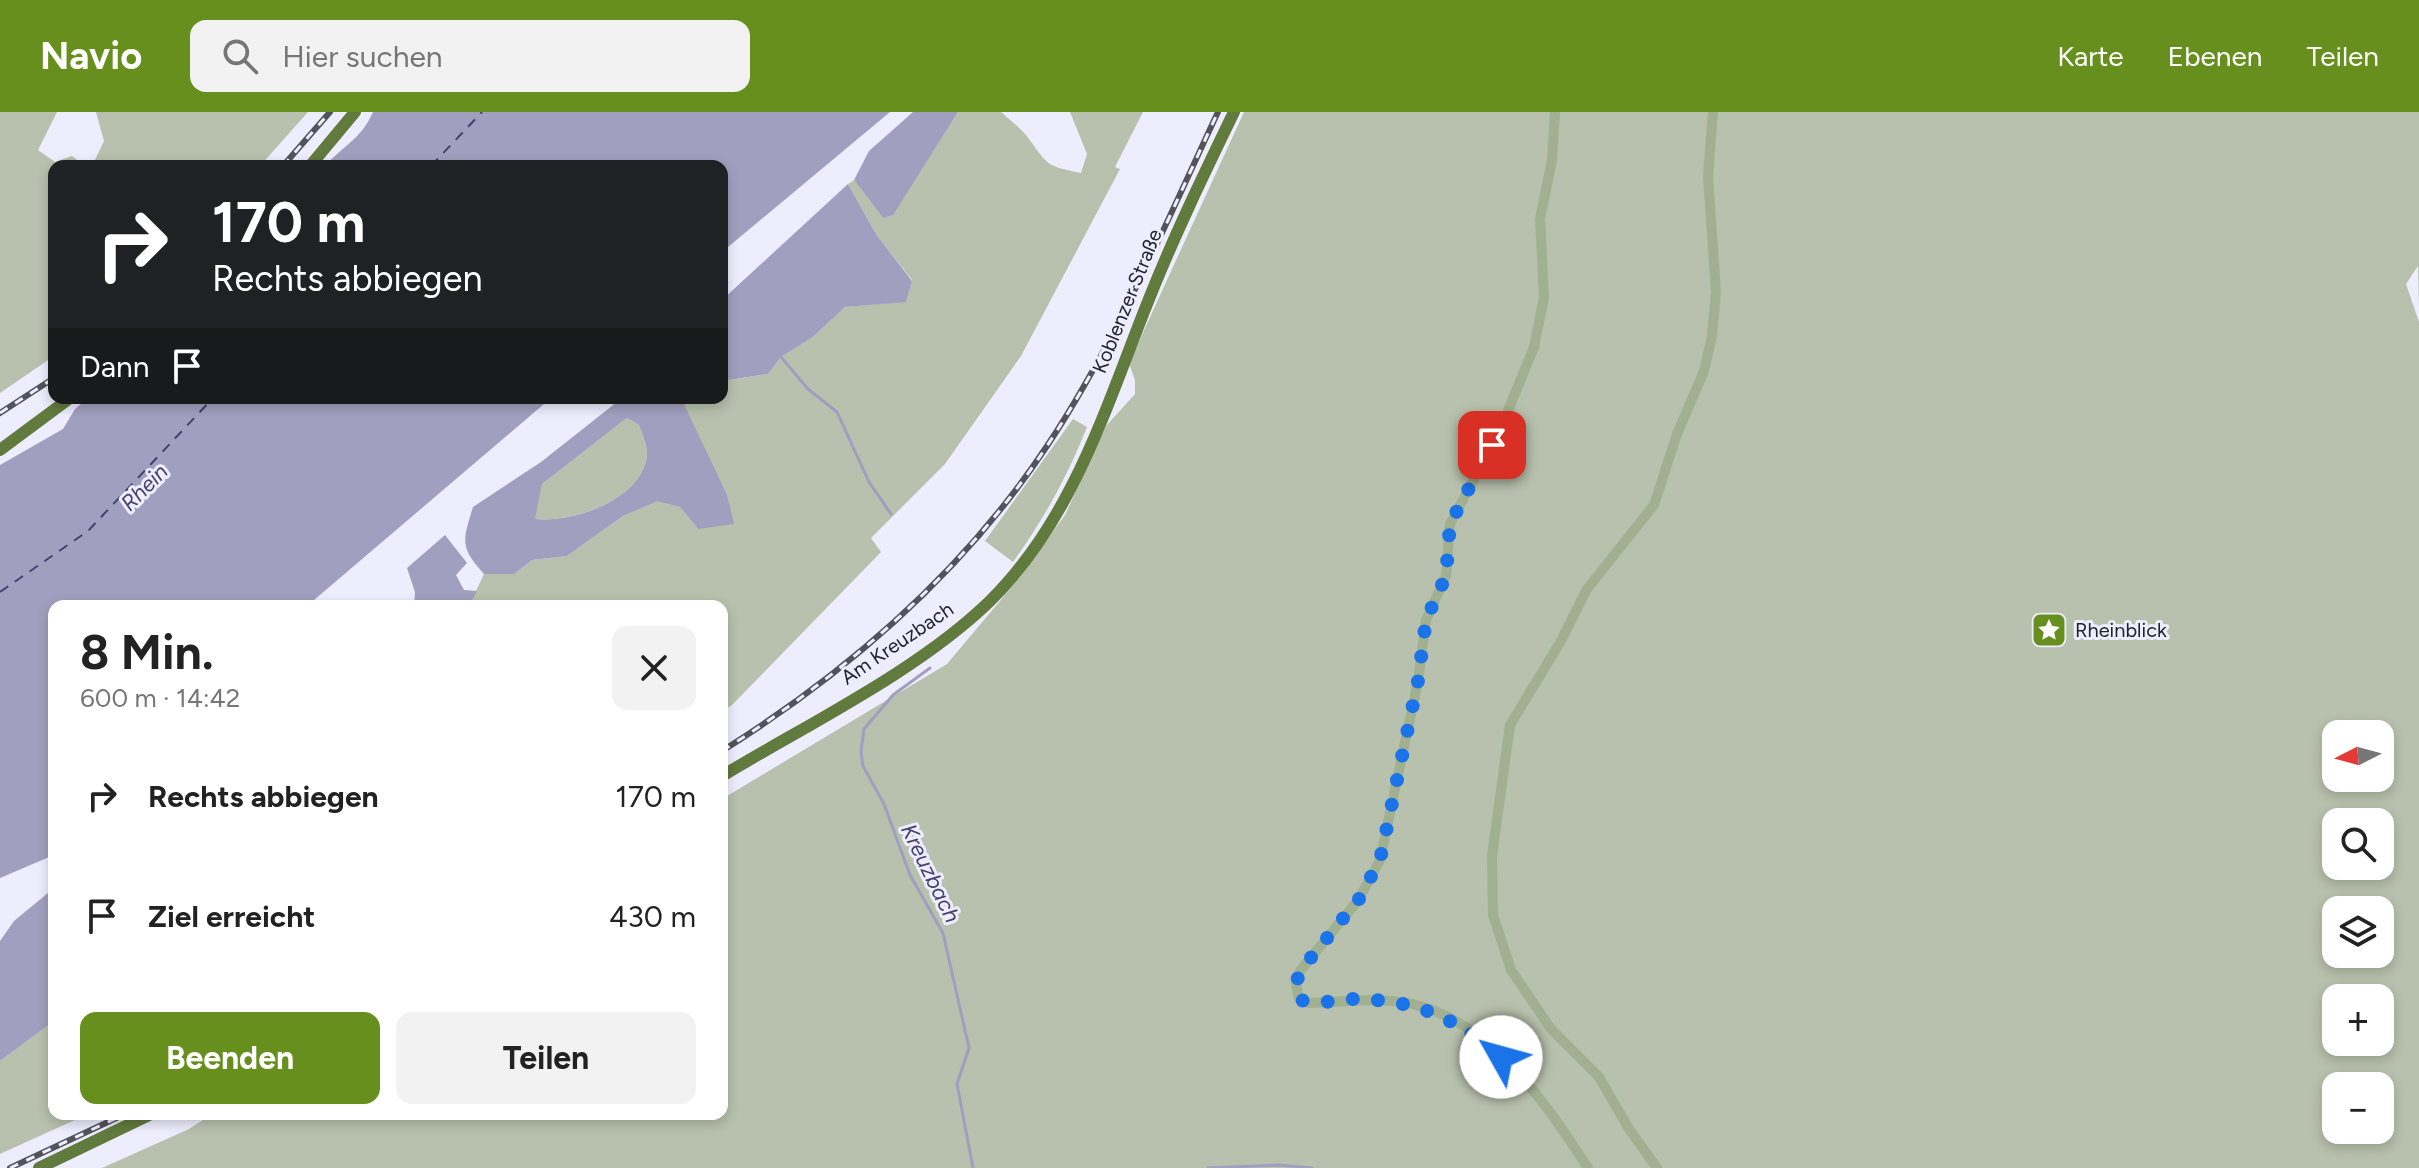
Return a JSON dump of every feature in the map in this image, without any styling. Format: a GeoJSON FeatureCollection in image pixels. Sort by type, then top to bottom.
{"type":"FeatureCollection","features":[{"type":"Feature","properties":{"kind":"main road"},"geometry":{"type":"LineString","coordinates":[[315,160],[355,112]]}},
{"type":"Feature","properties":{"kind":"main road","name":"Koblenzer Straße"},"geometry":{"type":"LineString","coordinates":[[1062,508],[1083,466],[1171,245],[1234,112]]}},
{"type":"Feature","properties":{"kind":"main road"},"geometry":{"type":"LineString","coordinates":[[0,450],[62,404]]}},
{"type":"Feature","properties":{"kind":"main road","name":"Am Kreuzbach"},"geometry":{"type":"LineString","coordinates":[[728,772],[919,657],[963,625],[1016,573],[1062,508]]}},
{"type":"Feature","properties":{"kind":"main road"},"geometry":{"type":"LineString","coordinates":[[39,1168],[139,1120]]}},
{"type":"Feature","properties":{"kind":"street"},"geometry":{"type":"LineString","coordinates":[[1555,112],[1552,160],[1540,219],[1544,297],[1534,347],[1500,430],[1450,524],[1446,576],[1426,620],[1418,681],[1380,860],[1359,899],[1300,971],[1296,989],[1299,999],[1308,1003],[1395,1002],[1423,1007],[1450,1019],[1484,1043],[1523,1078],[1545,1104],[1588,1168]]}},
{"type":"Feature","properties":{"kind":"street"},"geometry":{"type":"LineString","coordinates":[[1657,1168],[1629,1129],[1599,1077],[1551,1029],[1511,970],[1493,915],[1492,856],[1510,725],[1561,641],[1587,589],[1654,505],[1677,434],[1704,371],[1712,336],[1716,292],[1708,176],[1713,112]]}},
{"type":"Feature","properties":{"kind":"green space"},"geometry":{"type":"Polygon","coordinates":[[[0,112],[57,112],[38,150],[52,160],[48,160],[48,360],[0,393],[0,112]]]}},
{"type":"Feature","properties":{"kind":"green space"},"geometry":{"type":"Polygon","coordinates":[[[96,112],[308,112],[265,160],[95,160],[104,141],[96,112]]]}},
{"type":"Feature","properties":{"kind":"green space"},"geometry":{"type":"Polygon","coordinates":[[[958,112],[1001,112],[1049,163],[1081,173],[1087,154],[1070,112],[1143,112],[1115,167],[1120,169],[1021,356],[945,464],[871,538],[881,552],[728,708],[728,600],[472,600],[484,574],[514,574],[532,560],[567,556],[623,516],[657,500],[680,507],[698,529],[682,404],[728,404],[728,380],[768,374],[781,357],[813,337],[845,307],[906,301],[912,280],[876,234],[848,184],[854,180],[883,218],[892,215],[958,112]]]}},
{"type":"Feature","properties":{"kind":"green space"},"geometry":{"type":"Polygon","coordinates":[[[1244,112],[2419,112],[2419,306],[2418,266],[2406,284],[2419,322],[2419,1168],[102,1168],[203,1120],[728,1120],[728,795],[947,664],[1020,577],[1065,515],[1106,426],[1135,394],[1135,380],[1129,363],[1244,112]]]}},
{"type":"Feature","properties":{"kind":"green space"},"geometry":{"type":"Polygon","coordinates":[[[627,418],[639,425],[647,452],[642,472],[632,485],[603,506],[567,517],[534,519],[542,484],[627,418]]]}},
{"type":"Feature","properties":{"kind":"green space"},"geometry":{"type":"Polygon","coordinates":[[[1073,419],[1087,427],[1054,497],[1013,562],[985,541],[1073,419]]]}},
{"type":"Feature","properties":{"kind":"green space"},"geometry":{"type":"Polygon","coordinates":[[[48,1025],[48,1120],[75,1120],[0,1154],[0,1061],[48,1025]]]}},
{"type":"Feature","properties":{"kind":"water"},"geometry":{"type":"Polygon","coordinates":[[[373,112],[890,112],[728,247],[728,160],[331,160],[373,112]]]}},
{"type":"Feature","properties":{"kind":"water"},"geometry":{"type":"Polygon","coordinates":[[[913,112],[958,112],[893,215],[883,218],[854,180],[869,151],[913,112]]]}},
{"type":"Feature","properties":{"kind":"water"},"geometry":{"type":"Polygon","coordinates":[[[848,184],[876,234],[912,281],[906,302],[845,307],[813,337],[781,357],[768,374],[728,380],[728,294],[848,184]]]}},
{"type":"Feature","properties":{"kind":"water","name":"Rhein"},"geometry":{"type":"Polygon","coordinates":[[[81,404],[544,404],[314,600],[48,600],[48,858],[0,878],[0,465],[63,429],[81,404]]]}},
{"type":"Feature","properties":{"kind":"water"},"geometry":{"type":"Polygon","coordinates":[[[614,404],[684,404],[727,495],[734,524],[698,529],[680,507],[657,501],[623,516],[567,556],[532,560],[514,574],[484,574],[470,557],[465,543],[473,507],[541,462],[614,404]],[[627,418],[542,484],[535,519],[568,517],[603,506],[619,496],[642,472],[647,456],[639,425],[627,418]]]}},
{"type":"Feature","properties":{"kind":"water"},"geometry":{"type":"Polygon","coordinates":[[[445,535],[467,563],[456,575],[464,590],[477,591],[472,600],[414,600],[407,568],[445,535]]]}},
{"type":"Feature","properties":{"kind":"water"},"geometry":{"type":"Polygon","coordinates":[[[48,893],[48,1025],[0,1061],[0,941],[14,921],[48,893]]]}},
{"type":"Feature","properties":{"kind":"waterway","name":"Kreuzbach"},"geometry":{"type":"LineString","coordinates":[[781,357],[808,389],[837,412],[869,482],[891,514]]}},
{"type":"Feature","properties":{"kind":"waterway","name":"Kreuzbach"},"geometry":{"type":"LineString","coordinates":[[930,668],[893,695],[864,729],[861,752],[863,766],[884,804],[910,875],[943,933],[969,1048],[957,1084],[973,1168]]}},
{"type":"Feature","properties":{"kind":"waterway","name":"Kreuzbach"},"geometry":{"type":"LineString","coordinates":[[1208,1168],[1279,1165],[1312,1168]]}},
{"type":"Feature","properties":{"kind":"ferry route"},"geometry":{"type":"LineString","coordinates":[[437,160],[482,112]]}},
{"type":"Feature","properties":{"kind":"ferry route"},"geometry":{"type":"LineString","coordinates":[[0,592],[88,531],[207,404]]}},
{"type":"Feature","properties":{"kind":"railway"},"geometry":{"type":"LineString","coordinates":[[288,160],[330,112]]}},
{"type":"Feature","properties":{"kind":"railway"},"geometry":{"type":"LineString","coordinates":[[728,747],[814,688],[901,616],[941,577],[1014,492],[1047,446],[1095,366],[1218,112]]}},
{"type":"Feature","properties":{"kind":"railway"},"geometry":{"type":"LineString","coordinates":[[0,413],[48,382]]}},
{"type":"Feature","properties":{"kind":"railway"},"geometry":{"type":"LineString","coordinates":[[10,1168],[112,1120]]}},
{"type":"Feature","properties":{"kind":"place","name":"Rheinblick"},"geometry":{"type":"Point","coordinates":[2049,630]}},
{"type":"Feature","properties":{"kind":"route"},"geometry":{"type":"LineString","coordinates":[[1492,445],[1450,524],[1446,576],[1426,620],[1418,681],[1380,860],[1359,899],[1300,971],[1296,989],[1299,999],[1308,1003],[1355,999],[1423,1007],[1450,1019],[1501,1057]]}}]}
